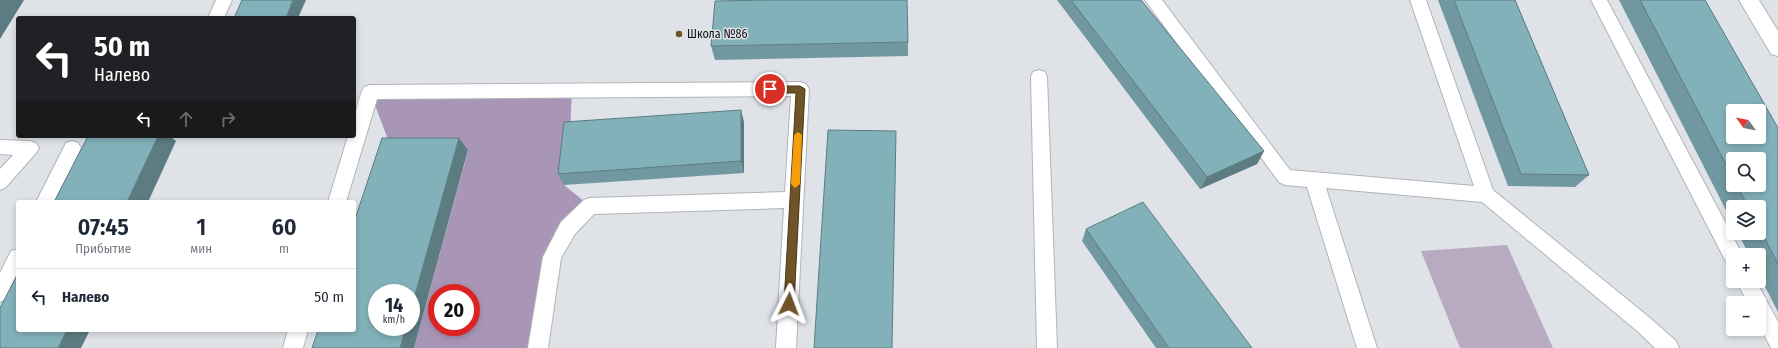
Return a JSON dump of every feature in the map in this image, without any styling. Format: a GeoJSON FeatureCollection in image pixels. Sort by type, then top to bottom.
{"type":"FeatureCollection","features":[{"type":"Feature","properties":{"kind":"street"},"geometry":{"type":"LineString","coordinates":[[1749,0],[1778,48]]}},
{"type":"Feature","properties":{"kind":"lane"},"geometry":{"type":"LineString","coordinates":[[217,16],[224,0]]}},
{"type":"Feature","properties":{"kind":"lane"},"geometry":{"type":"LineString","coordinates":[[1153,0],[1285,177],[1486,195]]}},
{"type":"Feature","properties":{"kind":"lane"},"geometry":{"type":"LineString","coordinates":[[1418,0],[1486,195],[1643,324],[1669,348]]}},
{"type":"Feature","properties":{"kind":"lane"},"geometry":{"type":"LineString","coordinates":[[1599,0],[1729,248]]}},
{"type":"Feature","properties":{"kind":"lane"},"geometry":{"type":"LineString","coordinates":[[1039,77],[1047,348]]}},
{"type":"Feature","properties":{"kind":"lane"},"geometry":{"type":"LineString","coordinates":[[338,200],[370,92],[800,89],[786,348]]}},
{"type":"Feature","properties":{"kind":"lane"},"geometry":{"type":"LineString","coordinates":[[0,147],[30,148],[0,182]]}},
{"type":"Feature","properties":{"kind":"lane"},"geometry":{"type":"LineString","coordinates":[[46,200],[72,148]]}},
{"type":"Feature","properties":{"kind":"lane"},"geometry":{"type":"LineString","coordinates":[[1314,180],[1367,348]]}},
{"type":"Feature","properties":{"kind":"lane"},"geometry":{"type":"LineString","coordinates":[[538,348],[552,257],[568,228],[590,206],[794,200]]}},
{"type":"Feature","properties":{"kind":"lane"},"geometry":{"type":"LineString","coordinates":[[0,293],[16,260]]}},
{"type":"Feature","properties":{"kind":"lane"},"geometry":{"type":"LineString","coordinates":[[1766,319],[1778,342]]}},
{"type":"Feature","properties":{"kind":"lane"},"geometry":{"type":"LineString","coordinates":[[292,348],[297,332]]}},
{"type":"Feature","properties":{"kind":"shaded area"},"geometry":{"type":"Polygon","coordinates":[[[572,90],[570,134],[564,185],[590,206],[568,228],[538,348],[414,348],[417,336],[420,336],[420,326],[428,297],[428,336],[480,336],[480,284],[432,284],[468,151],[392,150],[370,92],[572,90]]]}},
{"type":"Feature","properties":{"kind":"shaded area"},"geometry":{"type":"Polygon","coordinates":[[[1507,245],[1553,348],[1460,348],[1421,251],[1507,245]]]}},
{"type":"Feature","properties":{"kind":"building"},"geometry":{"type":"Polygon","coordinates":[[[242,0],[293,0],[287,16],[235,16],[242,0]]]}},
{"type":"Feature","properties":{"kind":"building"},"geometry":{"type":"Polygon","coordinates":[[[907,0],[908,42],[711,46],[715,1],[907,0]]]}},
{"type":"Feature","properties":{"kind":"building"},"geometry":{"type":"Polygon","coordinates":[[[1071,0],[1141,0],[1264,151],[1207,177],[1071,0]]]}},
{"type":"Feature","properties":{"kind":"building"},"geometry":{"type":"Polygon","coordinates":[[[1454,0],[1515,0],[1589,175],[1521,174],[1454,0]]]}},
{"type":"Feature","properties":{"kind":"building"},"geometry":{"type":"Polygon","coordinates":[[[1640,0],[1705,0],[1764,104],[1726,104],[1726,144],[1766,144],[1766,107],[1778,128],[1778,264],[1766,240],[1766,200],[1744,200],[1740,192],[1766,192],[1766,152],[1726,152],[1726,165],[1640,0]]]}},
{"type":"Feature","properties":{"kind":"building"},"geometry":{"type":"Polygon","coordinates":[[[741,110],[741,161],[558,174],[564,122],[741,110]]]}},
{"type":"Feature","properties":{"kind":"building"},"geometry":{"type":"Polygon","coordinates":[[[828,130],[896,131],[892,348],[814,348],[828,130]]]}},
{"type":"Feature","properties":{"kind":"building"},"geometry":{"type":"Polygon","coordinates":[[[87,138],[157,138],[128,200],[55,200],[87,138]]]}},
{"type":"Feature","properties":{"kind":"building"},"geometry":{"type":"Polygon","coordinates":[[[382,138],[459,138],[418,284],[368,284],[368,336],[403,336],[400,348],[312,348],[317,332],[356,332],[356,216],[382,138]]]}},
{"type":"Feature","properties":{"kind":"building"},"geometry":{"type":"Polygon","coordinates":[[[1143,202],[1252,348],[1169,348],[1086,229],[1143,202]]]}},
{"type":"Feature","properties":{"kind":"building"},"geometry":{"type":"Polygon","coordinates":[[[16,277],[16,332],[66,332],[58,348],[0,348],[0,308],[16,277]]]}},
{"type":"Feature","properties":{"kind":"slow traffic"},"geometry":{"type":"LineString","coordinates":[[795,184],[798,135]]}},
{"type":"Feature","properties":{"kind":"place","name":"Школа №86"},"geometry":{"type":"Point","coordinates":[679,34]}},
{"type":"Feature","properties":{"kind":"route"},"geometry":{"type":"LineString","coordinates":[[770,89],[800,89],[789,304]]}}]}
